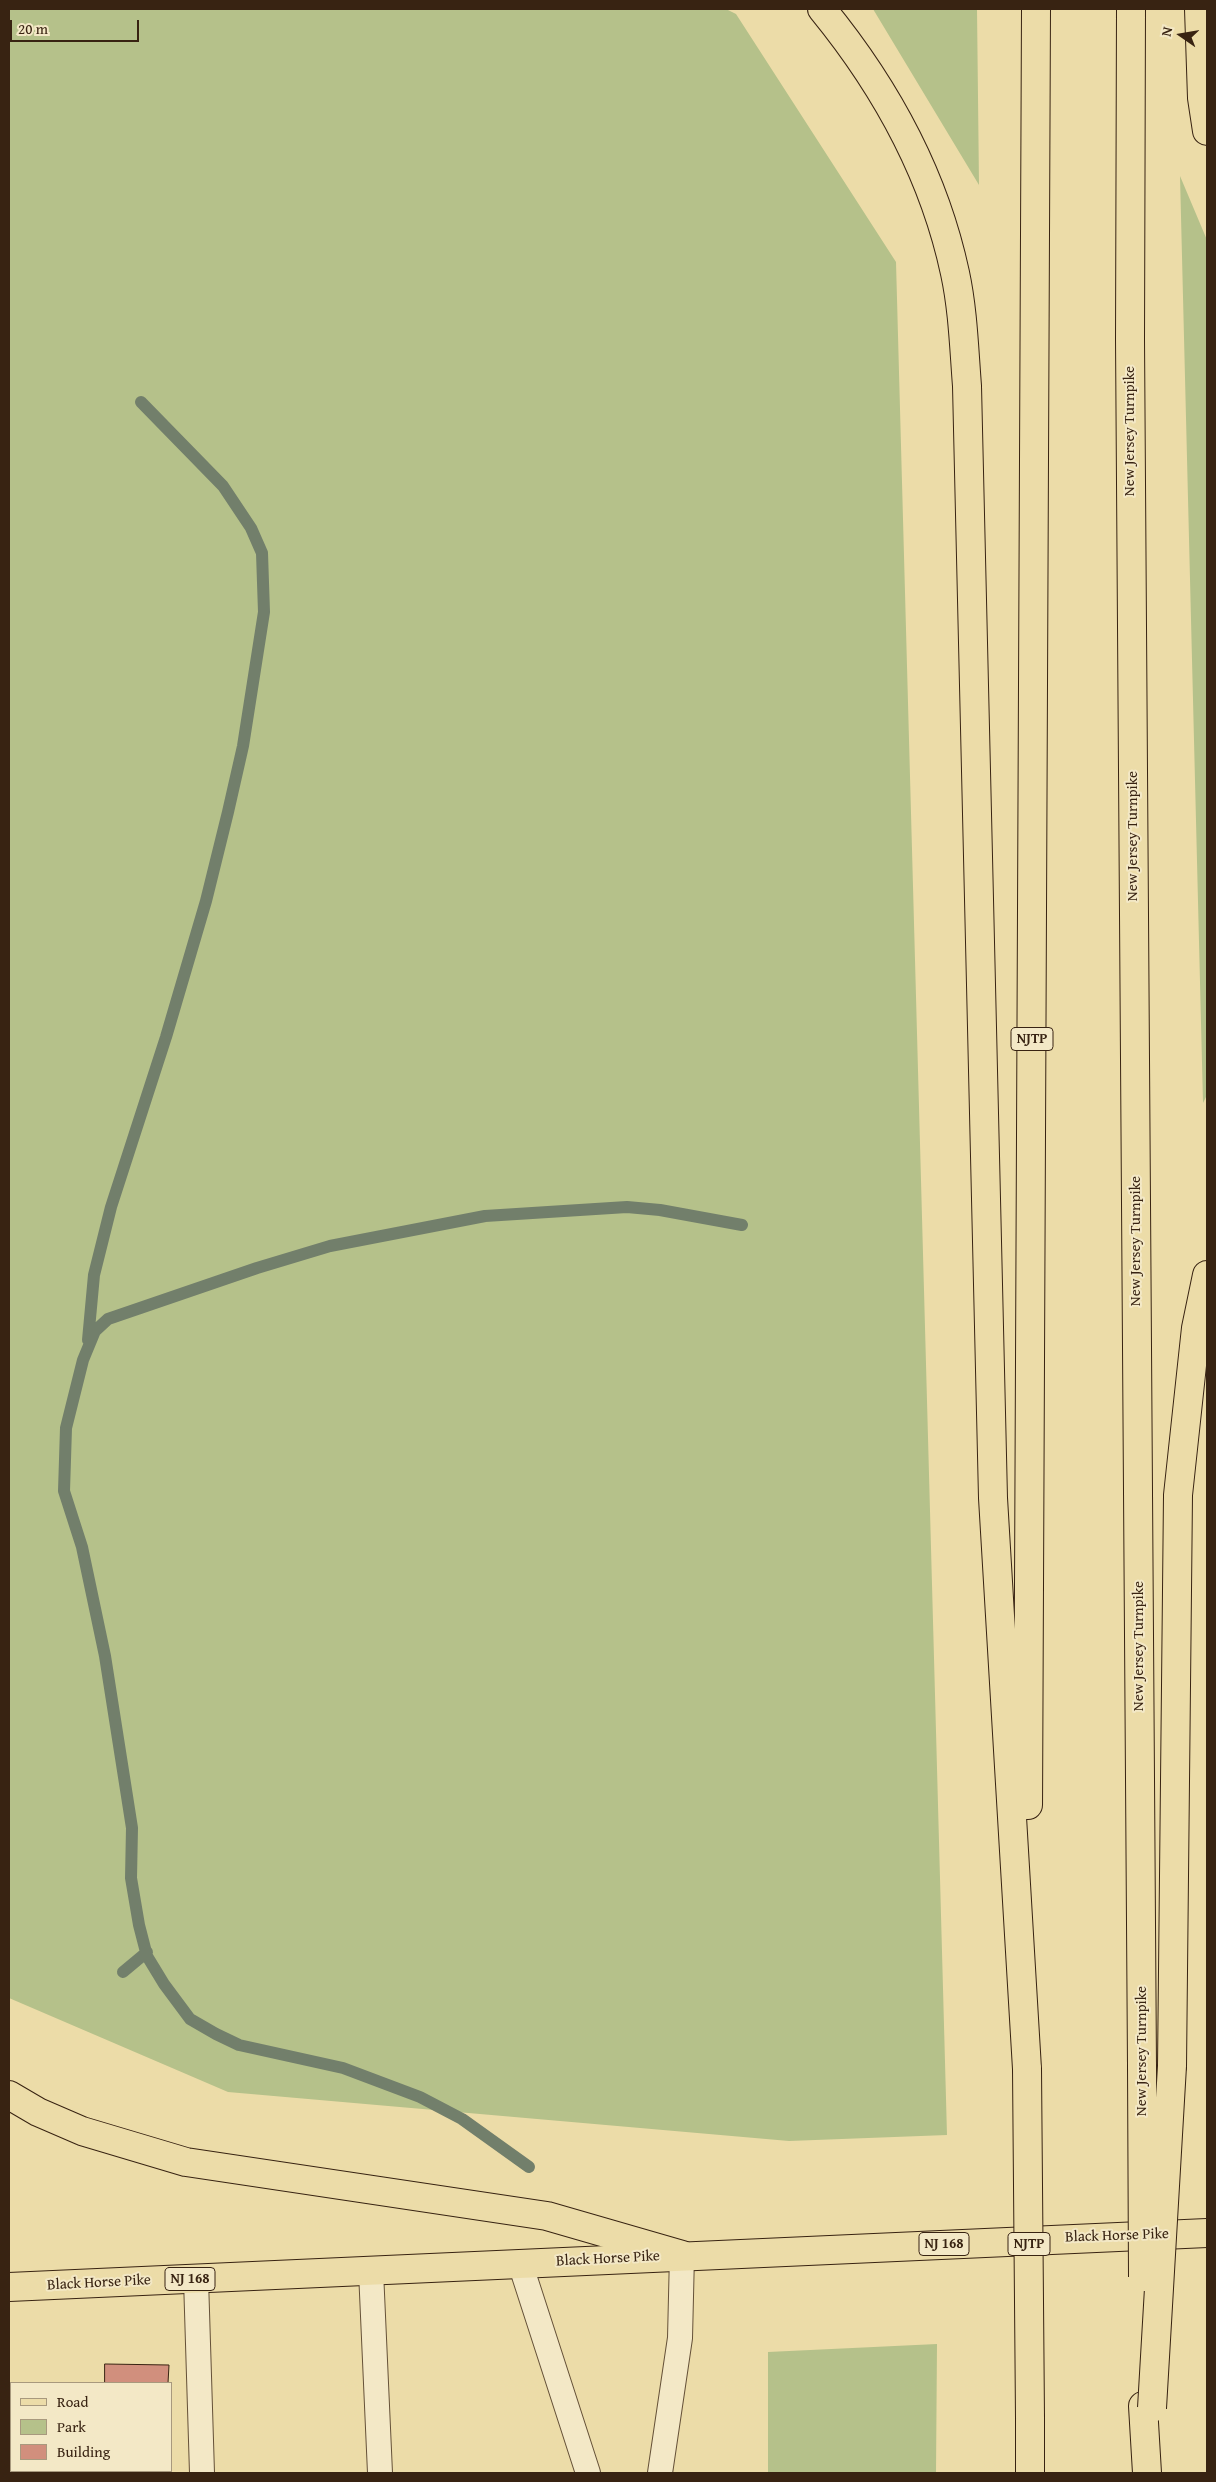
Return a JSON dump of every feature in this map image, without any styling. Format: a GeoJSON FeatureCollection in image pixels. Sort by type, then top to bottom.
{"type":"FeatureCollection","features":[{"type":"Feature","properties":{"kind":"main road"},"geometry":{"type":"LineString","coordinates":[[822,9],[859,56],[888,101],[916,155],[938,212],[950,256],[963,324],[967,386],[993,1498],[1027,2069]]}},
{"type":"Feature","properties":{"kind":"main road","name":"NJTP"},"geometry":{"type":"LineString","coordinates":[[1030,2473],[1027,2069],[1036,9]]}},
{"type":"Feature","properties":{"kind":"main road","name":"New Jersey Turnpike"},"geometry":{"type":"LineString","coordinates":[[1131,9],[1130,339],[1142,2068],[1148,2473]]}},
{"type":"Feature","properties":{"kind":"main road"},"geometry":{"type":"LineString","coordinates":[[1199,9],[1202,98],[1207,131]]}},
{"type":"Feature","properties":{"kind":"main road"},"geometry":{"type":"LineString","coordinates":[[1147,2407],[1172,2066],[1178,1495],[1196,1328],[1207,1275]]}},
{"type":"Feature","properties":{"kind":"main road"},"geometry":{"type":"LineString","coordinates":[[9,2095],[38,2112],[82,2131],[186,2162],[547,2216],[682,2255]]}},
{"type":"Feature","properties":{"kind":"main road","name":"Black Horse Pike"},"geometry":{"type":"LineString","coordinates":[[9,2287],[682,2255],[1207,2233]]}},
{"type":"Feature","properties":{"kind":"lane"},"geometry":{"type":"LineString","coordinates":[[660,2473],[680,2338],[682,2255]]}},
{"type":"Feature","properties":{"kind":"lane"},"geometry":{"type":"LineString","coordinates":[[520,2263],[588,2473]]}},
{"type":"Feature","properties":{"kind":"lane"},"geometry":{"type":"LineString","coordinates":[[371,2270],[380,2473]]}},
{"type":"Feature","properties":{"kind":"lane"},"geometry":{"type":"LineString","coordinates":[[196,2279],[202,2473]]}},
{"type":"Feature","properties":{"kind":"green space"},"geometry":{"type":"Polygon","coordinates":[[[9,9],[726,9],[736,14],[896,262],[947,2135],[789,2141],[228,2092],[9,1998],[9,9]]]}},
{"type":"Feature","properties":{"kind":"green space"},"geometry":{"type":"Polygon","coordinates":[[[873,9],[977,9],[979,185],[873,9]]]}},
{"type":"Feature","properties":{"kind":"green space"},"geometry":{"type":"Polygon","coordinates":[[[1180,176],[1207,240],[1207,1095],[1203,1103],[1180,176]]]}},
{"type":"Feature","properties":{"kind":"green space"},"geometry":{"type":"Polygon","coordinates":[[[937,2344],[936,2473],[768,2473],[768,2352],[937,2344]]]}},
{"type":"Feature","properties":{"kind":"building"},"geometry":{"type":"Polygon","coordinates":[[[105,2364],[169,2365],[168,2382],[105,2382],[105,2364]]]}},
{"type":"Feature","properties":{"kind":"building"},"geometry":{"type":"Polygon","coordinates":[[[31,2472],[166,2472],[166,2473],[31,2472]]]}},
{"type":"Feature","properties":{"kind":"waterway"},"geometry":{"type":"LineString","coordinates":[[88,1340],[94,1275],[111,1207],[166,1037],[206,901],[228,812],[243,746],[264,612],[262,553],[251,528],[223,486],[141,402]]}},
{"type":"Feature","properties":{"kind":"waterway"},"geometry":{"type":"LineString","coordinates":[[529,2167],[462,2119],[420,2097],[343,2068],[239,2045],[216,2034],[190,2019],[164,1984],[147,1956],[139,1925],[131,1878],[132,1828],[105,1656],[82,1547],[64,1491],[66,1428],[83,1360],[95,1331],[108,1319],[257,1268],[330,1246],[485,1216],[627,1207],[660,1210],[742,1225]]}},
{"type":"Feature","properties":{"kind":"waterway"},"geometry":{"type":"LineString","coordinates":[[123,1972],[147,1952]]}}]}
